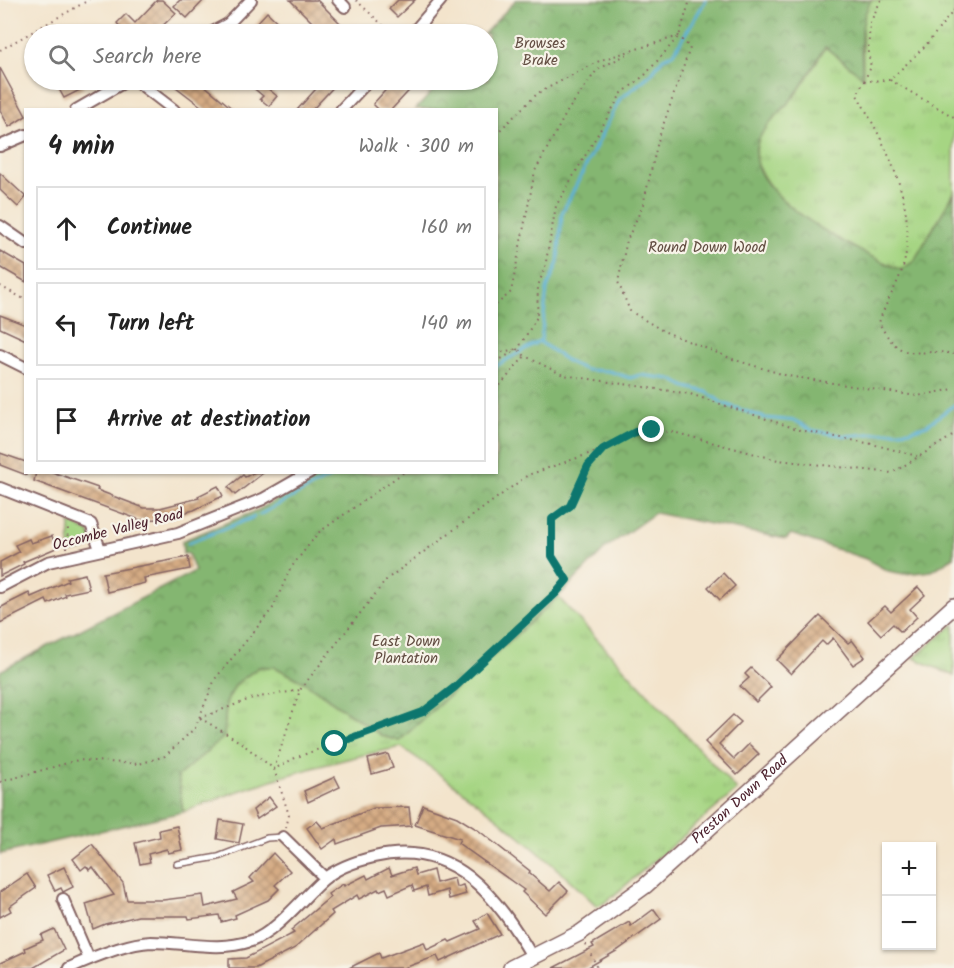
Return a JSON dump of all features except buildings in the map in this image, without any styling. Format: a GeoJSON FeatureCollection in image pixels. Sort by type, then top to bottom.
{"type":"FeatureCollection","features":[{"type":"Feature","properties":{"kind":"street"},"geometry":{"type":"LineString","coordinates":[[228,24],[251,0]]}},
{"type":"Feature","properties":{"kind":"street"},"geometry":{"type":"LineString","coordinates":[[420,24],[441,0]]}},
{"type":"Feature","properties":{"kind":"street"},"geometry":{"type":"LineString","coordinates":[[79,108],[111,90]]}},
{"type":"Feature","properties":{"kind":"street"},"geometry":{"type":"LineString","coordinates":[[148,90],[171,108]]}},
{"type":"Feature","properties":{"kind":"street"},"geometry":{"type":"LineString","coordinates":[[343,108],[360,90]]}},
{"type":"Feature","properties":{"kind":"street"},"geometry":{"type":"LineString","coordinates":[[0,146],[24,136]]}},
{"type":"Feature","properties":{"kind":"street"},"geometry":{"type":"LineString","coordinates":[[0,226],[24,243]]}},
{"type":"Feature","properties":{"kind":"street"},"geometry":{"type":"LineString","coordinates":[[0,355],[24,367]]}},
{"type":"Feature","properties":{"kind":"street","name":"Occombe Valley Road"},"geometry":{"type":"LineString","coordinates":[[0,587],[48,562],[178,533],[263,499],[307,474]]}},
{"type":"Feature","properties":{"kind":"street"},"geometry":{"type":"LineString","coordinates":[[0,488],[91,524],[100,549]]}},
{"type":"Feature","properties":{"kind":"street","name":"Preston Down Road"},"geometry":{"type":"LineString","coordinates":[[511,968],[580,933],[678,859],[954,606]]}},
{"type":"Feature","properties":{"kind":"street"},"geometry":{"type":"LineString","coordinates":[[284,837],[325,878]]}},
{"type":"Feature","properties":{"kind":"street"},"geometry":{"type":"LineString","coordinates":[[69,968],[89,959],[150,942],[209,947],[233,946],[254,940],[293,909],[325,878],[344,867],[392,853],[432,856],[453,864],[474,880],[508,915],[533,958]]}},
{"type":"Feature","properties":{"kind":"street"},"geometry":{"type":"LineString","coordinates":[[63,899],[89,959]]}},
{"type":"Feature","properties":{"kind":"lane"},"geometry":{"type":"LineString","coordinates":[[177,864],[218,857],[267,838],[284,837]]}},
{"type":"Feature","properties":{"kind":"path"},"geometry":{"type":"LineString","coordinates":[[46,24],[89,0]]}},
{"type":"Feature","properties":{"kind":"path"},"geometry":{"type":"LineString","coordinates":[[356,0],[381,24]]}},
{"type":"Feature","properties":{"kind":"path"},"geometry":{"type":"LineString","coordinates":[[498,361],[518,349],[537,317],[538,286],[545,267],[556,206],[621,94],[645,75],[680,36],[690,0]]}},
{"type":"Feature","properties":{"kind":"path"},"geometry":{"type":"LineString","coordinates":[[881,0],[870,23],[868,52],[871,67],[857,95],[885,147],[896,175],[906,224],[904,265],[879,323],[886,336],[901,349],[921,354],[954,354]]}},
{"type":"Feature","properties":{"kind":"path"},"geometry":{"type":"LineString","coordinates":[[890,80],[926,45],[954,10]]}},
{"type":"Feature","properties":{"kind":"path"},"geometry":{"type":"LineString","coordinates":[[498,132],[538,93],[601,60],[680,36]]}},
{"type":"Feature","properties":{"kind":"path"},"geometry":{"type":"LineString","coordinates":[[680,36],[690,48],[659,137],[643,205],[627,240],[618,282],[630,311],[663,332],[735,360],[788,376],[916,396],[954,389]]}},
{"type":"Feature","properties":{"kind":"path"},"geometry":{"type":"LineString","coordinates":[[0,50],[24,37]]}},
{"type":"Feature","properties":{"kind":"path"},"geometry":{"type":"LineString","coordinates":[[498,303],[511,292],[535,171],[562,120],[597,70],[637,50]]}},
{"type":"Feature","properties":{"kind":"path"},"geometry":{"type":"LineString","coordinates":[[864,81],[890,80],[954,117]]}},
{"type":"Feature","properties":{"kind":"path"},"geometry":{"type":"LineString","coordinates":[[0,286],[24,299]]}},
{"type":"Feature","properties":{"kind":"path"},"geometry":{"type":"LineString","coordinates":[[498,353],[518,349]]}},
{"type":"Feature","properties":{"kind":"path"},"geometry":{"type":"LineString","coordinates":[[518,349],[525,356],[563,375],[690,394],[800,430],[872,444],[918,456]]}},
{"type":"Feature","properties":{"kind":"path"},"geometry":{"type":"LineString","coordinates":[[498,388],[525,356]]}},
{"type":"Feature","properties":{"kind":"path"},"geometry":{"type":"LineString","coordinates":[[274,769],[300,690],[387,579],[528,476],[603,449],[639,430],[673,432],[778,460],[892,473],[954,435]]}},
{"type":"Feature","properties":{"kind":"path"},"geometry":{"type":"LineString","coordinates":[[274,769],[297,757],[423,712],[455,687],[556,593],[567,580],[552,556],[552,519],[570,506],[588,466],[603,449]]}},
{"type":"Feature","properties":{"kind":"path"},"geometry":{"type":"LineString","coordinates":[[0,782],[78,760],[139,764],[165,756],[195,728],[215,679],[273,608],[290,569],[318,533],[401,474]]}},
{"type":"Feature","properties":{"kind":"path"},"geometry":{"type":"LineString","coordinates":[[67,550],[68,526]]}},
{"type":"Feature","properties":{"kind":"path"},"geometry":{"type":"LineString","coordinates":[[200,718],[253,698],[300,690]]}},
{"type":"Feature","properties":{"kind":"path"},"geometry":{"type":"LineString","coordinates":[[200,718],[231,736],[274,769],[289,815],[284,837]]}},
{"type":"Feature","properties":{"kind":"path"},"geometry":{"type":"LineString","coordinates":[[580,933],[598,968]]}},
{"type":"Feature","properties":{"kind":"green space"},"geometry":{"type":"Polygon","coordinates":[[[516,0],[871,0],[862,28],[863,77],[825,47],[800,88],[761,135],[758,141],[756,161],[766,181],[784,201],[807,219],[860,251],[901,270],[914,261],[954,193],[954,557],[932,571],[904,574],[888,571],[866,559],[791,534],[786,539],[655,513],[607,547],[558,597],[399,741],[382,736],[304,682],[275,667],[259,667],[236,684],[226,703],[224,737],[178,776],[183,812],[0,854],[0,671],[195,571],[188,553],[183,554],[182,541],[258,510],[322,474],[498,474],[498,108],[417,108],[434,90],[498,90],[498,24],[493,24],[516,0]]]}},
{"type":"Feature","properties":{"kind":"green space"},"geometry":{"type":"Polygon","coordinates":[[[871,0],[954,0],[954,193],[914,261],[901,270],[860,251],[810,221],[787,203],[769,184],[758,165],[757,145],[762,133],[800,88],[825,47],[863,76],[862,18],[871,0]]]}},
{"type":"Feature","properties":{"kind":"green space"},"geometry":{"type":"Polygon","coordinates":[[[70,523],[89,532],[93,542],[84,550],[69,553],[70,523]]]}},
{"type":"Feature","properties":{"kind":"green space"},"geometry":{"type":"Polygon","coordinates":[[[558,597],[737,790],[606,902],[597,906],[502,822],[453,783],[401,747],[290,774],[183,812],[178,776],[224,737],[226,703],[236,684],[259,667],[275,667],[304,682],[382,736],[399,741],[558,597]]]}},
{"type":"Feature","properties":{"kind":"green space"},"geometry":{"type":"Polygon","coordinates":[[[954,624],[954,676],[914,658],[954,624]]]}},
{"type":"Feature","properties":{"kind":"waterway"},"geometry":{"type":"LineString","coordinates":[[498,365],[541,340],[547,289],[558,262],[562,213],[620,99],[651,74],[663,58],[673,54],[706,0]]}},
{"type":"Feature","properties":{"kind":"waterway"},"geometry":{"type":"LineString","coordinates":[[540,342],[570,363],[586,370],[609,371],[630,378],[640,375],[671,379],[686,387],[707,392],[722,403],[765,418],[796,421],[811,430],[846,436],[911,430],[927,425],[954,405]]}},
{"type":"Feature","properties":{"kind":"waterway"},"geometry":{"type":"LineString","coordinates":[[259,515],[336,474]]}},
{"type":"Feature","properties":{"kind":"waterway"},"geometry":{"type":"LineString","coordinates":[[188,543],[254,517]]}},
{"type":"Feature","properties":{"kind":"route"},"geometry":{"type":"LineString","coordinates":[[335,744],[423,712],[442,699],[556,593],[567,580],[552,556],[552,519],[570,506],[588,466],[603,449],[639,430],[652,430]]}},
{"type":"Feature","properties":{"kind":"park label","name":"Browses Brake"},"geometry":{"type":"Point","coordinates":[540,52]}},
{"type":"Feature","properties":{"kind":"park label","name":"Round Down Wood"},"geometry":{"type":"Point","coordinates":[707,248]}},
{"type":"Feature","properties":{"kind":"park label","name":"East Down Plantation"},"geometry":{"type":"Point","coordinates":[406,650]}}]}
